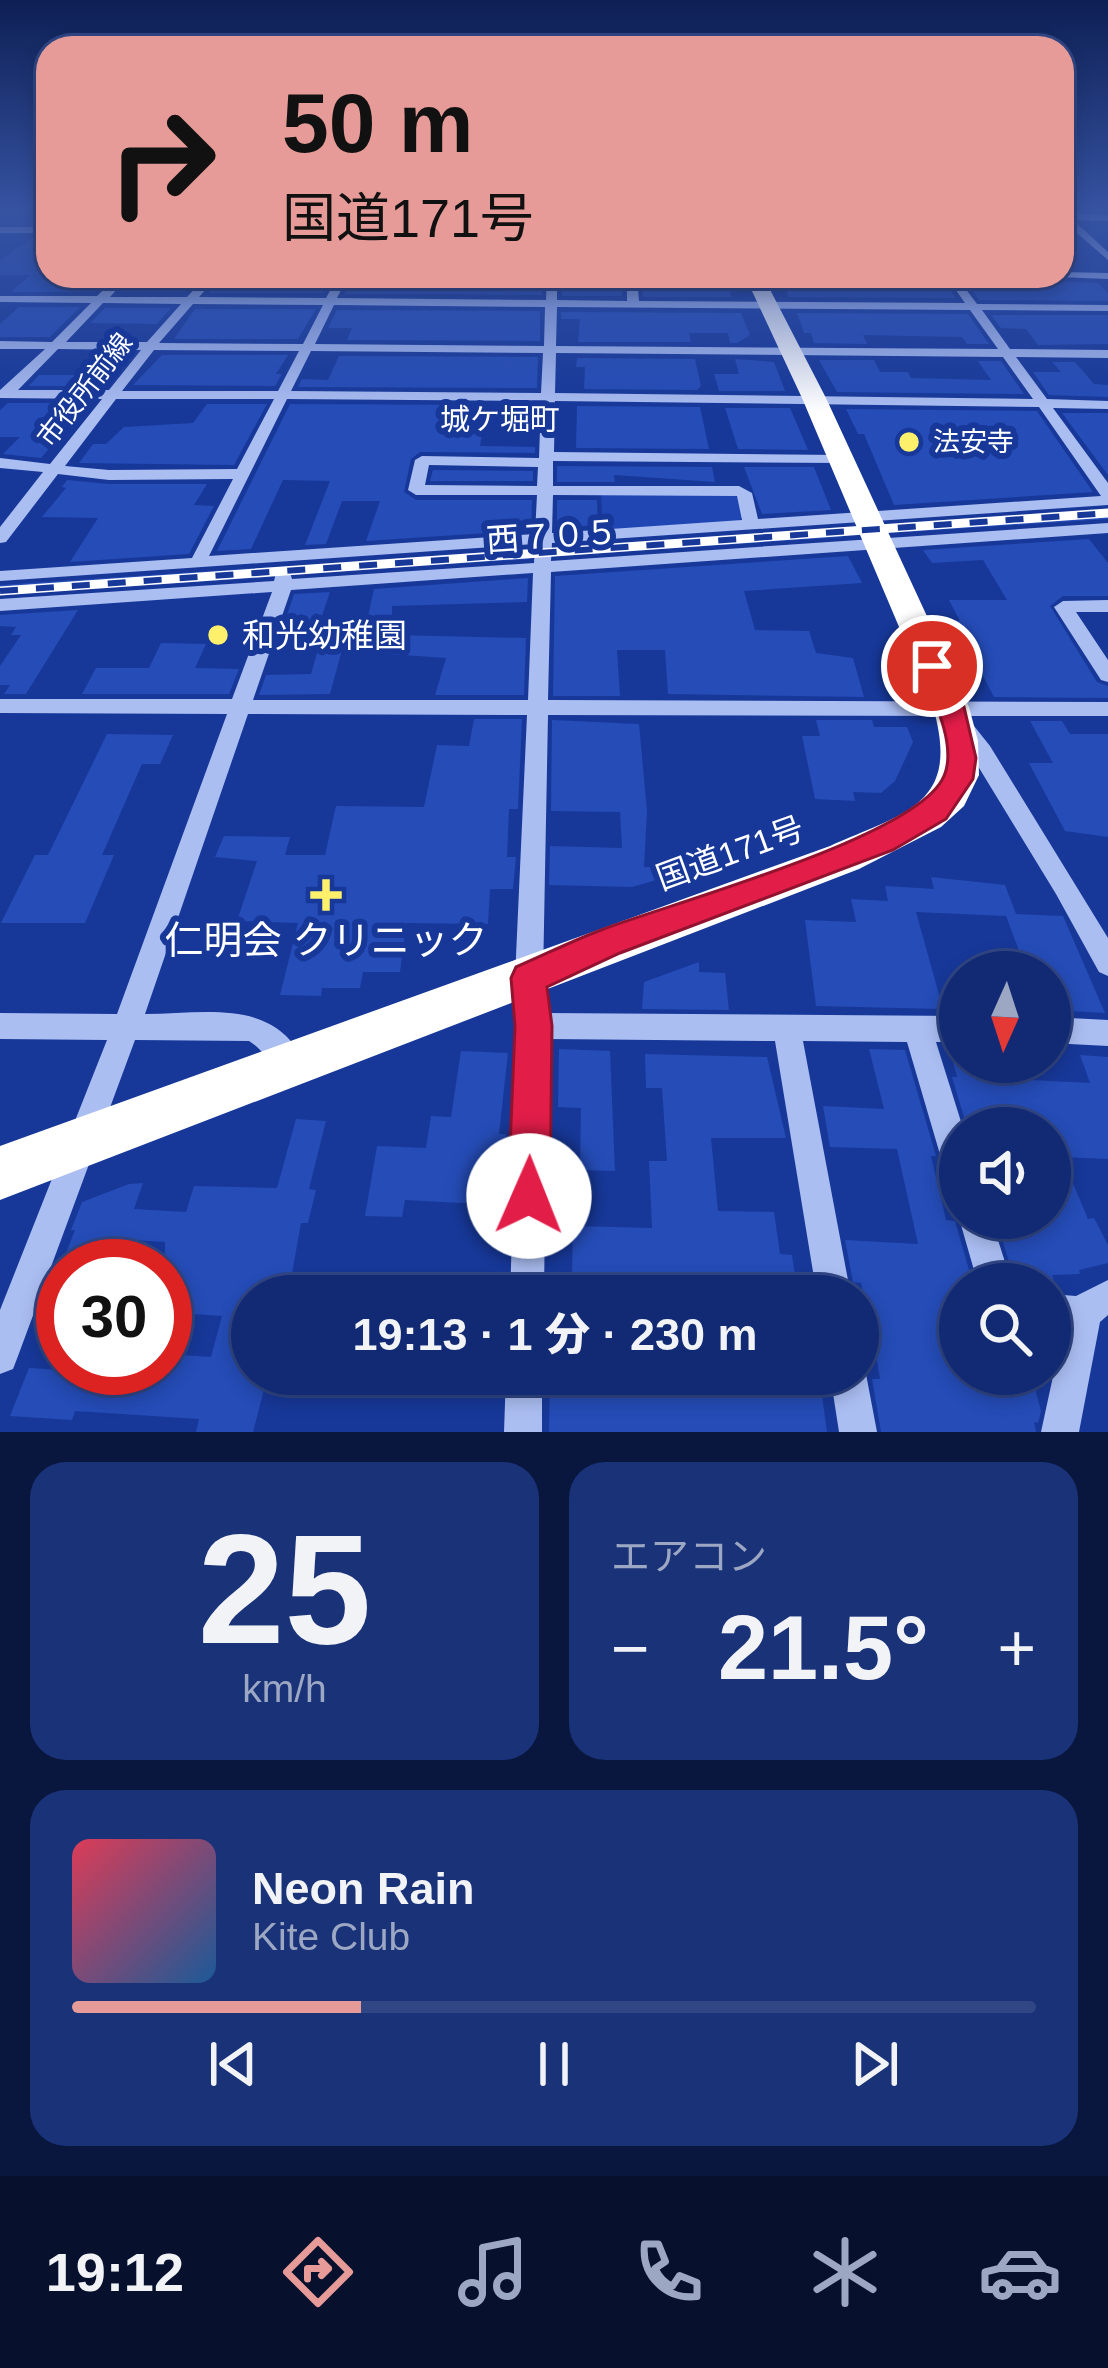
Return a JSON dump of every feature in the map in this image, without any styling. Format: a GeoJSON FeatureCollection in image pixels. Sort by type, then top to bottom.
{"type":"FeatureCollection","features":[{"type":"Feature","properties":{"kind":"highway","name":"国道171号"},"geometry":{"type":"LineString","coordinates":[[0,1173],[529,978],[909,828],[935,811],[959,779],[960,738],[951,707],[814,398],[760,289]]}},
{"type":"Feature","properties":{"kind":"street"},"geometry":{"type":"LineString","coordinates":[[4,394],[112,288]]}},
{"type":"Feature","properties":{"kind":"street","name":"市役所前線"},"geometry":{"type":"LineString","coordinates":[[0,538],[200,288]]}},
{"type":"Feature","properties":{"kind":"street"},"geometry":{"type":"LineString","coordinates":[[198,562],[337,288]]}},
{"type":"Feature","properties":{"kind":"street"},"geometry":{"type":"LineString","coordinates":[[527,1275],[533,1026],[529,978],[551,288]]}},
{"type":"Feature","properties":{"kind":"street"},"geometry":{"type":"LineString","coordinates":[[632,288],[633,301]]}},
{"type":"Feature","properties":{"kind":"street"},"geometry":{"type":"LineString","coordinates":[[0,576],[751,523],[871,529],[1108,497],[960,288]]}},
{"type":"Feature","properties":{"kind":"street"},"geometry":{"type":"LineString","coordinates":[[0,299],[633,301],[760,289],[973,306],[1108,308]]}},
{"type":"Feature","properties":{"kind":"street"},"geometry":{"type":"LineString","coordinates":[[0,345],[1108,354]]}},
{"type":"Feature","properties":{"kind":"street"},"geometry":{"type":"LineString","coordinates":[[4,394],[814,398],[1108,405]]}},
{"type":"Feature","properties":{"kind":"street"},"geometry":{"type":"LineString","coordinates":[[751,523],[744,493],[739,491],[416,490],[422,460],[840,459]]}},
{"type":"Feature","properties":{"kind":"street"},"geometry":{"type":"LineString","coordinates":[[0,464],[144,476],[242,475]]}},
{"type":"Feature","properties":{"kind":"street","name":"西７０５"},"geometry":{"type":"LineString","coordinates":[[0,605],[543,567],[871,529],[1108,528]]}},
{"type":"Feature","properties":{"kind":"street"},"geometry":{"type":"LineString","coordinates":[[0,1356],[126,1027],[240,708],[283,586],[283,558]]}},
{"type":"Feature","properties":{"kind":"street"},"geometry":{"type":"LineString","coordinates":[[1108,606],[1063,607],[1108,675]]}},
{"type":"Feature","properties":{"kind":"street"},"geometry":{"type":"LineString","coordinates":[[0,706],[1108,709]]}},
{"type":"Feature","properties":{"kind":"street"},"geometry":{"type":"LineString","coordinates":[[951,707],[987,754],[1101,936],[1108,964]]}},
{"type":"Feature","properties":{"kind":"street"},"geometry":{"type":"LineString","coordinates":[[0,1026],[254,1028],[273,1040],[290,1064]]}},
{"type":"Feature","properties":{"kind":"street"},"geometry":{"type":"LineString","coordinates":[[533,1026],[939,1030]]}},
{"type":"Feature","properties":{"kind":"street"},"geometry":{"type":"LineString","coordinates":[[787,1029],[830,1275]]}},
{"type":"Feature","properties":{"kind":"street"},"geometry":{"type":"LineString","coordinates":[[918,1030],[941,1107]]}},
{"type":"Feature","properties":{"kind":"street"},"geometry":{"type":"LineString","coordinates":[[1071,1031],[1108,1033]]}},
{"type":"Feature","properties":{"kind":"street"},"geometry":{"type":"LineString","coordinates":[[1060,1432],[1081,1307]]}},
{"type":"Feature","properties":{"kind":"street"},"geometry":{"type":"LineString","coordinates":[[523,1432],[524,1395]]}},
{"type":"Feature","properties":{"kind":"street"},"geometry":{"type":"LineString","coordinates":[[852,1395],[858,1432]]}},
{"type":"Feature","properties":{"kind":"shaded area"},"geometry":{"type":"Polygon","coordinates":[[[601,492],[724,493],[738,497],[743,517],[735,523],[603,532],[601,492]]]}},
{"type":"Feature","properties":{"kind":"building"},"geometry":{"type":"Polygon","coordinates":[[[26,279],[36,279],[36,288],[99,288],[95,292],[11,292],[26,279]]]}},
{"type":"Feature","properties":{"kind":"building"},"geometry":{"type":"Polygon","coordinates":[[[1074,282],[1098,283],[1108,293],[1108,301],[979,300],[970,288],[1074,288],[1074,282]]]}},
{"type":"Feature","properties":{"kind":"building"},"geometry":{"type":"Polygon","coordinates":[[[124,288],[189,288],[185,292],[120,292],[124,288]]]}},
{"type":"Feature","properties":{"kind":"building"},"geometry":{"type":"Polygon","coordinates":[[[213,288],[326,288],[323,293],[209,293],[213,288]]]}},
{"type":"Feature","properties":{"kind":"building"},"geometry":{"type":"Polygon","coordinates":[[[347,288],[542,288],[542,295],[344,294],[347,288]]]}},
{"type":"Feature","properties":{"kind":"building"},"geometry":{"type":"Polygon","coordinates":[[[562,288],[622,288],[622,296],[562,296],[562,288]]]}},
{"type":"Feature","properties":{"kind":"building"},"geometry":{"type":"Polygon","coordinates":[[[643,288],[729,288],[732,297],[643,297],[643,288]]]}},
{"type":"Feature","properties":{"kind":"building"},"geometry":{"type":"Polygon","coordinates":[[[786,288],[903,288],[951,291],[956,298],[788,297],[786,288]]]}},
{"type":"Feature","properties":{"kind":"building"},"geometry":{"type":"Polygon","coordinates":[[[19,307],[80,307],[50,337],[0,337],[0,324],[19,307]]]}},
{"type":"Feature","properties":{"kind":"building"},"geometry":{"type":"Polygon","coordinates":[[[105,308],[171,308],[157,324],[90,323],[105,308]]]}},
{"type":"Feature","properties":{"kind":"building"},"geometry":{"type":"Polygon","coordinates":[[[195,309],[316,309],[298,339],[174,339],[195,309]]]}},
{"type":"Feature","properties":{"kind":"building"},"geometry":{"type":"Polygon","coordinates":[[[337,310],[540,311],[540,341],[347,340],[352,328],[328,328],[337,310]]]}},
{"type":"Feature","properties":{"kind":"building"},"geometry":{"type":"Polygon","coordinates":[[[561,312],[741,313],[750,335],[737,343],[730,343],[728,333],[689,333],[691,342],[578,342],[580,319],[561,319],[561,312]]]}},
{"type":"Feature","properties":{"kind":"building"},"geometry":{"type":"Polygon","coordinates":[[[797,313],[968,314],[989,344],[967,344],[962,337],[863,335],[867,344],[814,343],[811,333],[804,333],[797,313]]]}},
{"type":"Feature","properties":{"kind":"building"},"geometry":{"type":"Polygon","coordinates":[[[991,315],[1108,315],[1108,344],[1038,345],[1026,329],[1001,328],[991,315]]]}},
{"type":"Feature","properties":{"kind":"building"},"geometry":{"type":"Polygon","coordinates":[[[162,355],[288,355],[276,374],[282,374],[275,386],[133,385],[162,355]]]}},
{"type":"Feature","properties":{"kind":"building"},"geometry":{"type":"Polygon","coordinates":[[[339,356],[538,357],[537,388],[298,387],[302,379],[328,380],[339,356]]]}},
{"type":"Feature","properties":{"kind":"building"},"geometry":{"type":"Polygon","coordinates":[[[577,358],[695,359],[701,386],[697,390],[584,389],[585,367],[576,367],[577,358]]]}},
{"type":"Feature","properties":{"kind":"building"},"geometry":{"type":"Polygon","coordinates":[[[735,359],[774,362],[785,391],[719,391],[714,374],[739,374],[735,359]]]}},
{"type":"Feature","properties":{"kind":"building"},"geometry":{"type":"Polygon","coordinates":[[[819,360],[874,360],[880,372],[908,372],[911,378],[991,380],[978,361],[1001,361],[1024,394],[837,392],[819,360]]]}},
{"type":"Feature","properties":{"kind":"building"},"geometry":{"type":"Polygon","coordinates":[[[1052,362],[1075,362],[1094,384],[1108,385],[1108,397],[1049,395],[1033,372],[1061,372],[1052,362]]]}},
{"type":"Feature","properties":{"kind":"building"},"geometry":{"type":"Polygon","coordinates":[[[92,368],[121,368],[105,386],[29,386],[39,375],[86,375],[92,368]]]}},
{"type":"Feature","properties":{"kind":"building"},"geometry":{"type":"Polygon","coordinates":[[[8,403],[88,403],[41,458],[3,454],[20,437],[0,437],[0,410],[8,403]]]}},
{"type":"Feature","properties":{"kind":"building"},"geometry":{"type":"Polygon","coordinates":[[[207,404],[267,404],[234,465],[79,463],[93,444],[106,444],[124,427],[193,423],[207,404]]]}},
{"type":"Feature","properties":{"kind":"building"},"geometry":{"type":"Polygon","coordinates":[[[290,404],[487,405],[480,446],[535,447],[535,453],[420,452],[411,459],[404,492],[416,500],[532,500],[531,530],[366,541],[380,501],[342,501],[326,544],[305,545],[330,481],[283,480],[251,549],[217,551],[290,404]]]}},
{"type":"Feature","properties":{"kind":"building"},"geometry":{"type":"Polygon","coordinates":[[[577,406],[700,407],[709,449],[576,448],[577,406]]]}},
{"type":"Feature","properties":{"kind":"building"},"geometry":{"type":"Polygon","coordinates":[[[725,408],[790,408],[808,450],[738,449],[725,408]]]}},
{"type":"Feature","properties":{"kind":"building"},"geometry":{"type":"Polygon","coordinates":[[[846,409],[1037,411],[1093,492],[894,505],[864,434],[858,434],[846,409]]]}},
{"type":"Feature","properties":{"kind":"building"},"geometry":{"type":"Polygon","coordinates":[[[1062,413],[1108,413],[1108,475],[1062,413]]]}},
{"type":"Feature","properties":{"kind":"building"},"geometry":{"type":"Polygon","coordinates":[[[557,466],[712,467],[715,482],[614,475],[615,482],[557,482],[557,466]]]}},
{"type":"Feature","properties":{"kind":"building"},"geometry":{"type":"Polygon","coordinates":[[[744,467],[814,467],[831,510],[762,514],[744,467]]]}},
{"type":"Feature","properties":{"kind":"building"},"geometry":{"type":"Polygon","coordinates":[[[433,470],[533,471],[533,481],[430,481],[433,470]]]}},
{"type":"Feature","properties":{"kind":"building"},"geometry":{"type":"Polygon","coordinates":[[[67,480],[207,484],[194,505],[214,506],[189,554],[70,562],[98,518],[42,517],[66,488],[62,487],[67,480]]]}},
{"type":"Feature","properties":{"kind":"building"},"geometry":{"type":"Polygon","coordinates":[[[557,500],[597,500],[598,525],[557,528],[557,500]]]}},
{"type":"Feature","properties":{"kind":"building"},"geometry":{"type":"Polygon","coordinates":[[[1108,510],[1108,519],[908,532],[903,524],[1108,510]]]}},
{"type":"Feature","properties":{"kind":"building"},"geometry":{"type":"Polygon","coordinates":[[[839,528],[843,537],[556,556],[556,547],[839,528]]]}},
{"type":"Feature","properties":{"kind":"building"},"geometry":{"type":"Polygon","coordinates":[[[1089,539],[1108,563],[1108,596],[1063,596],[1050,606],[1097,682],[1108,686],[1108,698],[994,697],[954,621],[960,621],[949,600],[1007,600],[983,560],[932,563],[923,550],[1089,539]]]}},
{"type":"Feature","properties":{"kind":"building"},"geometry":{"type":"Polygon","coordinates":[[[530,549],[530,559],[356,570],[359,561],[530,549]]]}},
{"type":"Feature","properties":{"kind":"building"},"geometry":{"type":"Polygon","coordinates":[[[848,556],[862,583],[744,591],[755,630],[809,631],[816,653],[853,658],[864,697],[668,694],[665,650],[617,650],[620,696],[553,696],[555,576],[848,556]]]}},
{"type":"Feature","properties":{"kind":"building"},"geometry":{"type":"Polygon","coordinates":[[[273,567],[270,577],[0,594],[0,585],[273,567]]]}},
{"type":"Feature","properties":{"kind":"building"},"geometry":{"type":"Polygon","coordinates":[[[528,578],[527,602],[392,606],[392,635],[526,638],[524,695],[435,695],[446,658],[360,652],[374,589],[528,578]]]}},
{"type":"Feature","properties":{"kind":"building"},"geometry":{"type":"Polygon","coordinates":[[[330,592],[314,639],[279,639],[294,594],[330,592]]]}},
{"type":"Feature","properties":{"kind":"building"},"geometry":{"type":"Polygon","coordinates":[[[78,610],[26,694],[4,694],[10,685],[0,685],[0,666],[21,635],[11,635],[16,627],[0,626],[0,615],[78,610]]]}},
{"type":"Feature","properties":{"kind":"building"},"geometry":{"type":"Polygon","coordinates":[[[321,639],[345,639],[330,694],[259,695],[266,675],[311,674],[321,639]]]}},
{"type":"Feature","properties":{"kind":"building"},"geometry":{"type":"Polygon","coordinates":[[[161,643],[206,644],[195,668],[239,669],[229,694],[82,694],[96,668],[149,668],[161,643]]]}},
{"type":"Feature","properties":{"kind":"building"},"geometry":{"type":"Polygon","coordinates":[[[474,719],[522,719],[518,809],[509,809],[507,857],[516,857],[513,889],[490,889],[488,924],[406,923],[400,972],[363,972],[360,988],[322,988],[321,996],[280,995],[298,923],[237,921],[257,861],[215,857],[224,836],[290,837],[285,855],[325,855],[336,806],[424,807],[437,745],[469,746],[474,719]]]}},
{"type":"Feature","properties":{"kind":"building"},"geometry":{"type":"Polygon","coordinates":[[[552,720],[639,724],[647,811],[644,867],[683,867],[684,872],[632,887],[549,885],[550,846],[622,848],[620,812],[551,811],[552,720]]]}},
{"type":"Feature","properties":{"kind":"building"},"geometry":{"type":"Polygon","coordinates":[[[816,720],[872,720],[874,727],[907,727],[913,742],[895,781],[881,793],[853,792],[855,801],[815,799],[802,736],[820,736],[816,720]]]}},
{"type":"Feature","properties":{"kind":"building"},"geometry":{"type":"Polygon","coordinates":[[[1030,721],[1062,721],[1070,734],[1108,734],[1108,837],[1065,831],[1029,763],[1053,763],[1030,721]]]}},
{"type":"Feature","properties":{"kind":"building"},"geometry":{"type":"Polygon","coordinates":[[[107,734],[173,735],[160,764],[142,764],[102,855],[114,855],[85,923],[1,923],[35,855],[48,855],[107,734]]]}},
{"type":"Feature","properties":{"kind":"building"},"geometry":{"type":"Polygon","coordinates":[[[931,877],[1005,885],[1016,914],[1063,916],[1105,1013],[1071,1011],[1071,951],[1019,951],[1006,916],[916,912],[939,1009],[816,1006],[805,920],[856,922],[851,899],[888,901],[885,886],[934,889],[931,877]]]}},
{"type":"Feature","properties":{"kind":"building"},"geometry":{"type":"Polygon","coordinates":[[[699,962],[699,972],[725,973],[729,1010],[642,1009],[644,982],[699,962]]]}},
{"type":"Feature","properties":{"kind":"building"},"geometry":{"type":"Polygon","coordinates":[[[559,1049],[610,1051],[615,1171],[580,1170],[581,1108],[558,1107],[559,1049]]]}},
{"type":"Feature","properties":{"kind":"building"},"geometry":{"type":"Polygon","coordinates":[[[869,1049],[905,1050],[936,1156],[931,1156],[939,1190],[939,1239],[960,1239],[967,1263],[939,1263],[939,1395],[1037,1395],[1041,1411],[1038,1423],[1034,1422],[1036,1432],[881,1432],[875,1395],[879,1395],[880,1379],[879,1275],[852,1275],[845,1240],[918,1244],[897,1149],[830,1147],[823,1106],[884,1109],[869,1049]]]}},
{"type":"Feature","properties":{"kind":"building"},"geometry":{"type":"Polygon","coordinates":[[[461,1051],[508,1053],[499,1134],[506,1134],[499,1205],[405,1200],[402,1217],[365,1216],[377,1146],[426,1148],[431,1116],[451,1117],[461,1051]]]}},
{"type":"Feature","properties":{"kind":"building"},"geometry":{"type":"Polygon","coordinates":[[[645,1054],[767,1057],[786,1138],[711,1138],[718,1211],[774,1212],[780,1254],[792,1255],[795,1275],[572,1275],[573,1226],[652,1228],[649,1161],[667,1161],[662,1088],[646,1088],[645,1054]]]}},
{"type":"Feature","properties":{"kind":"building"},"geometry":{"type":"Polygon","coordinates":[[[1080,1055],[1108,1057],[1108,1159],[1071,1157],[1071,1107],[961,1107],[954,1083],[1071,1082],[1090,1083],[1080,1055]]]}},
{"type":"Feature","properties":{"kind":"building"},"geometry":{"type":"Polygon","coordinates":[[[296,1119],[326,1121],[309,1189],[316,1190],[308,1223],[301,1223],[292,1275],[231,1275],[231,1395],[263,1395],[253,1432],[196,1432],[199,1419],[75,1411],[72,1420],[10,1416],[29,1368],[36,1368],[36,1395],[192,1395],[192,1356],[211,1357],[222,1316],[192,1314],[192,1239],[71,1239],[82,1202],[143,1183],[134,1209],[186,1212],[194,1186],[277,1188],[296,1119]]]}},
{"type":"Feature","properties":{"kind":"building"},"geometry":{"type":"Polygon","coordinates":[[[1071,1178],[1088,1219],[1094,1218],[1108,1245],[1108,1263],[1071,1274],[1071,1263],[1009,1263],[1002,1239],[1071,1239],[1071,1178]]]}},
{"type":"Feature","properties":{"kind":"building"},"geometry":{"type":"Polygon","coordinates":[[[550,1395],[822,1395],[827,1432],[549,1432],[550,1395]]]}},
{"type":"Feature","properties":{"kind":"railway"},"geometry":{"type":"LineString","coordinates":[[0,591],[1108,513]]}},
{"type":"Feature","properties":{"kind":"place","name":"法安寺"},"geometry":{"type":"Point","coordinates":[909,442]}},
{"type":"Feature","properties":{"kind":"place","name":"和光幼稚園"},"geometry":{"type":"Point","coordinates":[218,635]}},
{"type":"Feature","properties":{"kind":"place","name":"仁明会 クリニック"},"geometry":{"type":"Point","coordinates":[326,895]}},
{"type":"Feature","properties":{"kind":"district","name":"城ケ堀町"},"geometry":{"type":"Point","coordinates":[500,419]}},
{"type":"Feature","properties":{"kind":"route"},"geometry":{"type":"LineString","coordinates":[[529,1196],[533,1026],[529,978],[608,943],[882,841],[935,811],[959,779],[962,758],[951,707],[932,666]]}}]}
